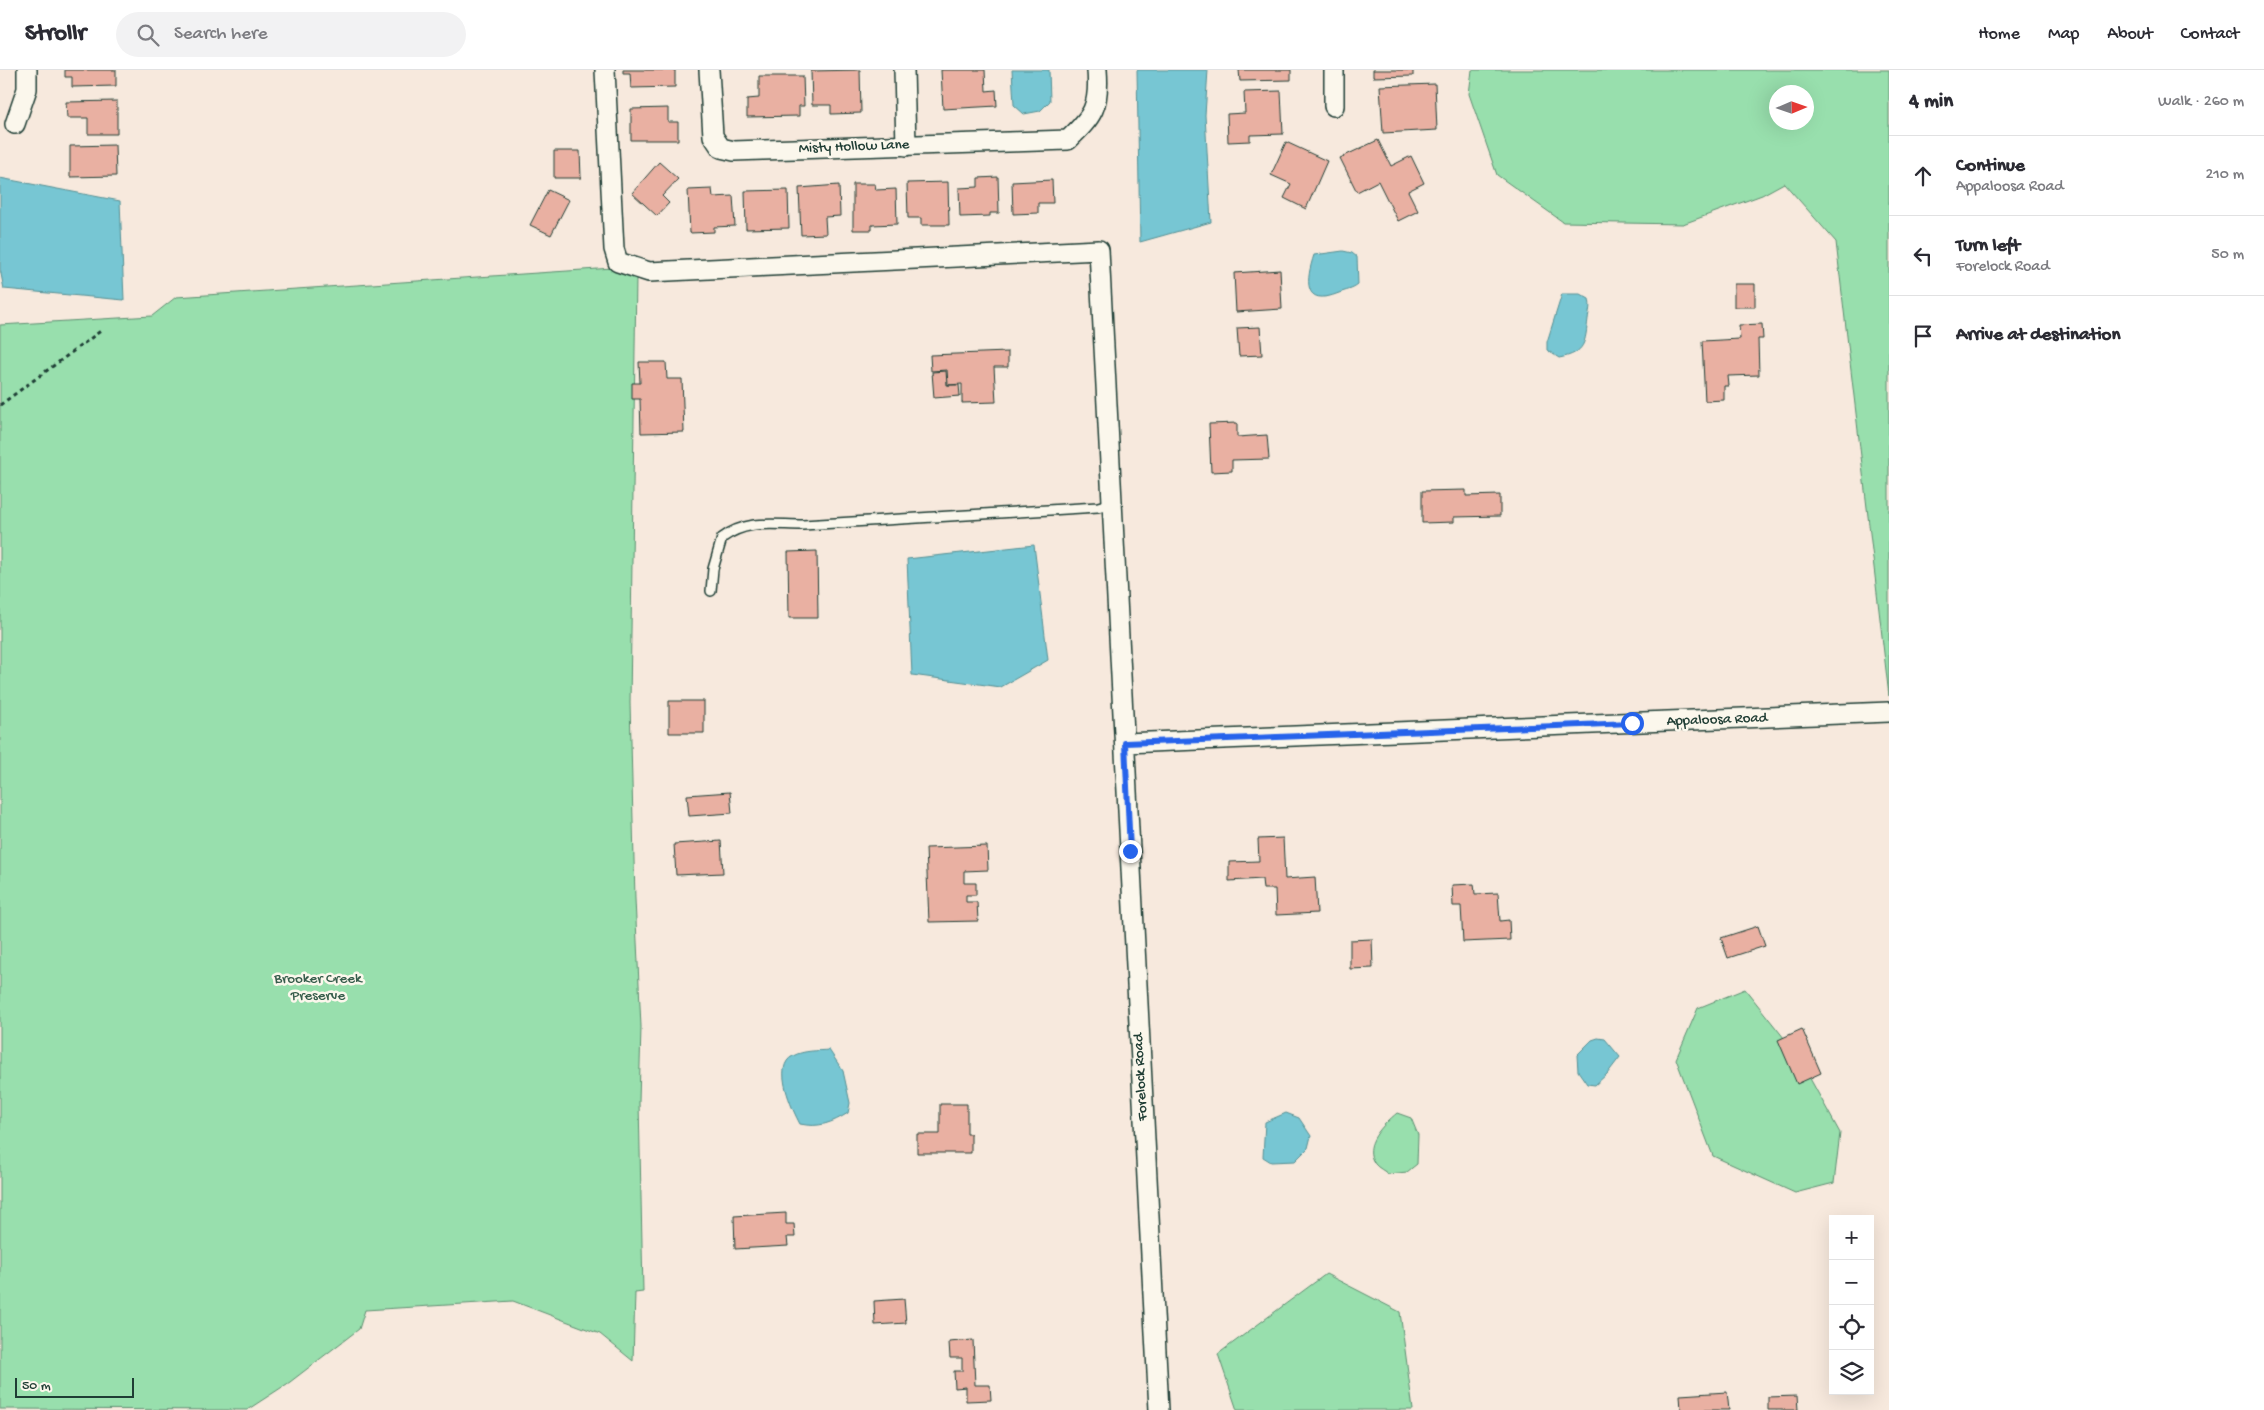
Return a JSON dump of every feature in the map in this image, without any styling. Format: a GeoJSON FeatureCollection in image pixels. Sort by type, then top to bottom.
{"type":"FeatureCollection","features":[{"type":"Feature","properties":{"kind":"street"},"geometry":{"type":"LineString","coordinates":[[15,124],[27,90],[27,70]]}},
{"type":"Feature","properties":{"kind":"street","name":"Forelock Road"},"geometry":{"type":"LineString","coordinates":[[605,70],[614,249],[618,262],[628,266],[649,272],[1099,250],[1158,1410]]}},
{"type":"Feature","properties":{"kind":"street","name":"Misty Hollow Lane"},"geometry":{"type":"LineString","coordinates":[[708,70],[713,136],[721,148],[734,152],[1068,140],[1089,120],[1099,92],[1097,70]]}},
{"type":"Feature","properties":{"kind":"street"},"geometry":{"type":"LineString","coordinates":[[904,70],[906,146]]}},
{"type":"Feature","properties":{"kind":"street"},"geometry":{"type":"LineString","coordinates":[[1334,70],[1334,106]]}},
{"type":"Feature","properties":{"kind":"street","name":"Appaloosa Road"},"geometry":{"type":"LineString","coordinates":[[1125,743],[1889,712]]}},
{"type":"Feature","properties":{"kind":"lane"},"geometry":{"type":"LineString","coordinates":[[711,591],[713,569],[722,538],[740,526],[755,524],[803,525],[1098,507],[1112,503]]}},
{"type":"Feature","properties":{"kind":"path"},"geometry":{"type":"LineString","coordinates":[[0,405],[102,330]]}},
{"type":"Feature","properties":{"kind":"green space"},"geometry":{"type":"Polygon","coordinates":[[[1472,70],[1889,70],[1889,696],[1836,242],[1784,183],[1762,195],[1683,224],[1563,222],[1497,175],[1469,94],[1472,70]]]}},
{"type":"Feature","properties":{"kind":"green space","name":"Brooker Creek Preserve"},"geometry":{"type":"Polygon","coordinates":[[[613,268],[636,277],[630,703],[635,899],[641,1027],[639,1102],[643,1292],[635,1293],[633,1361],[600,1334],[513,1301],[365,1310],[359,1329],[290,1382],[247,1410],[0,1409],[0,325],[152,316],[176,297],[613,268]]]}},
{"type":"Feature","properties":{"kind":"green space"},"geometry":{"type":"Polygon","coordinates":[[[1745,989],[1796,1053],[1840,1133],[1834,1183],[1795,1193],[1713,1156],[1676,1059],[1698,1008],[1745,989]]]}},
{"type":"Feature","properties":{"kind":"green space"},"geometry":{"type":"Polygon","coordinates":[[[1397,1113],[1411,1118],[1418,1135],[1417,1164],[1407,1172],[1388,1174],[1375,1164],[1371,1157],[1372,1142],[1386,1123],[1397,1113]]]}},
{"type":"Feature","properties":{"kind":"green space"},"geometry":{"type":"Polygon","coordinates":[[[1326,1274],[1400,1312],[1413,1410],[1237,1410],[1218,1354],[1326,1274]]]}},
{"type":"Feature","properties":{"kind":"water"},"geometry":{"type":"Polygon","coordinates":[[[1012,70],[1049,70],[1050,101],[1040,111],[1024,114],[1014,105],[1012,70]]]}},
{"type":"Feature","properties":{"kind":"water"},"geometry":{"type":"Polygon","coordinates":[[[1137,70],[1208,70],[1205,115],[1211,222],[1140,242],[1137,70]]]}},
{"type":"Feature","properties":{"kind":"water"},"geometry":{"type":"Polygon","coordinates":[[[0,178],[120,201],[124,300],[4,289],[0,269],[0,178]]]}},
{"type":"Feature","properties":{"kind":"water"},"geometry":{"type":"Polygon","coordinates":[[[1343,251],[1352,253],[1357,257],[1358,285],[1327,297],[1318,297],[1313,294],[1310,289],[1309,273],[1314,255],[1343,251]]]}},
{"type":"Feature","properties":{"kind":"water"},"geometry":{"type":"Polygon","coordinates":[[[1562,294],[1580,294],[1589,299],[1590,307],[1585,340],[1579,350],[1559,358],[1547,350],[1547,342],[1562,294]]]}},
{"type":"Feature","properties":{"kind":"water"},"geometry":{"type":"Polygon","coordinates":[[[1034,545],[1048,660],[1001,687],[912,675],[907,559],[1034,545]]]}},
{"type":"Feature","properties":{"kind":"water"},"geometry":{"type":"Polygon","coordinates":[[[1598,1038],[1605,1039],[1620,1057],[1607,1074],[1595,1085],[1587,1084],[1578,1071],[1577,1055],[1592,1040],[1598,1038]]]}},
{"type":"Feature","properties":{"kind":"water"},"geometry":{"type":"Polygon","coordinates":[[[829,1050],[843,1071],[850,1103],[848,1113],[825,1124],[800,1124],[786,1088],[784,1069],[787,1061],[793,1056],[802,1053],[829,1050]]]}},
{"type":"Feature","properties":{"kind":"water"},"geometry":{"type":"Polygon","coordinates":[[[1286,1113],[1299,1118],[1311,1136],[1308,1148],[1295,1161],[1271,1162],[1263,1157],[1265,1122],[1286,1113]]]}},
{"type":"Feature","properties":{"kind":"building"},"geometry":{"type":"Polygon","coordinates":[[[65,70],[116,70],[116,86],[72,87],[72,77],[65,77],[65,70]]]}},
{"type":"Feature","properties":{"kind":"building"},"geometry":{"type":"Polygon","coordinates":[[[623,70],[675,70],[675,87],[631,88],[630,73],[623,73],[623,70]]]}},
{"type":"Feature","properties":{"kind":"building"},"geometry":{"type":"Polygon","coordinates":[[[860,70],[861,113],[831,114],[831,105],[812,105],[811,71],[860,70]]]}},
{"type":"Feature","properties":{"kind":"building"},"geometry":{"type":"Polygon","coordinates":[[[941,70],[985,70],[986,91],[996,90],[997,106],[943,109],[941,70]]]}},
{"type":"Feature","properties":{"kind":"building"},"geometry":{"type":"Polygon","coordinates":[[[1239,70],[1291,70],[1291,80],[1240,81],[1239,70]]]}},
{"type":"Feature","properties":{"kind":"building"},"geometry":{"type":"Polygon","coordinates":[[[1373,70],[1413,70],[1413,76],[1373,77],[1373,70]]]}},
{"type":"Feature","properties":{"kind":"building"},"geometry":{"type":"Polygon","coordinates":[[[759,76],[803,76],[804,106],[799,106],[799,116],[747,117],[747,99],[759,98],[759,76]]]}},
{"type":"Feature","properties":{"kind":"building"},"geometry":{"type":"Polygon","coordinates":[[[1435,84],[1437,130],[1383,133],[1380,86],[1435,84]]]}},
{"type":"Feature","properties":{"kind":"building"},"geometry":{"type":"Polygon","coordinates":[[[1281,91],[1283,134],[1250,135],[1250,141],[1228,142],[1227,114],[1245,113],[1244,92],[1281,91]]]}},
{"type":"Feature","properties":{"kind":"building"},"geometry":{"type":"Polygon","coordinates":[[[117,101],[117,134],[88,134],[88,118],[67,118],[66,102],[117,101]]]}},
{"type":"Feature","properties":{"kind":"building"},"geometry":{"type":"Polygon","coordinates":[[[668,108],[668,122],[678,122],[678,140],[631,140],[631,109],[668,108]]]}},
{"type":"Feature","properties":{"kind":"building"},"geometry":{"type":"Polygon","coordinates":[[[1378,140],[1391,166],[1411,156],[1424,183],[1408,191],[1418,211],[1398,221],[1378,181],[1357,192],[1340,158],[1378,140]]]}},
{"type":"Feature","properties":{"kind":"building"},"geometry":{"type":"Polygon","coordinates":[[[1286,142],[1327,161],[1306,209],[1284,198],[1291,184],[1271,175],[1286,142]]]}},
{"type":"Feature","properties":{"kind":"building"},"geometry":{"type":"Polygon","coordinates":[[[115,145],[116,176],[70,177],[70,146],[115,145]]]}},
{"type":"Feature","properties":{"kind":"building"},"geometry":{"type":"Polygon","coordinates":[[[554,151],[580,151],[581,178],[554,178],[554,151]]]}},
{"type":"Feature","properties":{"kind":"building"},"geometry":{"type":"Polygon","coordinates":[[[659,162],[678,179],[662,196],[669,203],[657,216],[632,193],[659,162]]]}},
{"type":"Feature","properties":{"kind":"building"},"geometry":{"type":"Polygon","coordinates":[[[998,177],[999,213],[990,213],[990,216],[960,217],[959,188],[978,187],[978,178],[998,177]]]}},
{"type":"Feature","properties":{"kind":"building"},"geometry":{"type":"Polygon","coordinates":[[[1052,180],[1053,203],[1038,203],[1038,213],[1013,214],[1012,182],[1052,180]]]}},
{"type":"Feature","properties":{"kind":"building"},"geometry":{"type":"Polygon","coordinates":[[[948,182],[949,225],[921,225],[921,218],[908,218],[907,183],[948,182]]]}},
{"type":"Feature","properties":{"kind":"building"},"geometry":{"type":"Polygon","coordinates":[[[853,184],[875,184],[876,190],[896,189],[897,224],[872,225],[872,230],[853,230],[853,184]]]}},
{"type":"Feature","properties":{"kind":"building"},"geometry":{"type":"Polygon","coordinates":[[[839,185],[840,216],[825,217],[826,234],[801,235],[799,188],[839,185]]]}},
{"type":"Feature","properties":{"kind":"building"},"geometry":{"type":"Polygon","coordinates":[[[712,189],[713,197],[733,196],[735,226],[714,227],[714,232],[690,233],[688,190],[712,189]]]}},
{"type":"Feature","properties":{"kind":"building"},"geometry":{"type":"Polygon","coordinates":[[[548,190],[569,200],[551,235],[530,225],[548,190]]]}},
{"type":"Feature","properties":{"kind":"building"},"geometry":{"type":"Polygon","coordinates":[[[788,190],[789,228],[746,229],[745,191],[788,190]]]}},
{"type":"Feature","properties":{"kind":"building"},"geometry":{"type":"Polygon","coordinates":[[[1280,270],[1282,309],[1236,312],[1234,273],[1280,270]]]}},
{"type":"Feature","properties":{"kind":"building"},"geometry":{"type":"Polygon","coordinates":[[[1734,284],[1755,284],[1755,307],[1734,307],[1734,284]]]}},
{"type":"Feature","properties":{"kind":"building"},"geometry":{"type":"Polygon","coordinates":[[[1762,324],[1763,339],[1758,339],[1759,375],[1728,376],[1729,386],[1724,386],[1724,400],[1705,401],[1702,341],[1740,339],[1739,325],[1762,324]]]}},
{"type":"Feature","properties":{"kind":"building"},"geometry":{"type":"Polygon","coordinates":[[[1260,327],[1262,355],[1239,356],[1237,328],[1260,327]]]}},
{"type":"Feature","properties":{"kind":"building"},"geometry":{"type":"Polygon","coordinates":[[[1008,352],[1008,367],[994,367],[996,402],[962,403],[962,384],[948,385],[947,370],[931,371],[930,355],[1008,352]]]}},
{"type":"Feature","properties":{"kind":"building"},"geometry":{"type":"Polygon","coordinates":[[[639,362],[666,362],[667,379],[682,379],[684,432],[641,433],[640,399],[632,399],[632,383],[640,383],[639,362]]]}},
{"type":"Feature","properties":{"kind":"building"},"geometry":{"type":"Polygon","coordinates":[[[946,371],[947,385],[959,385],[960,396],[934,398],[932,372],[946,371]]]}},
{"type":"Feature","properties":{"kind":"building"},"geometry":{"type":"Polygon","coordinates":[[[1237,423],[1237,437],[1267,435],[1269,459],[1232,460],[1232,471],[1211,472],[1209,424],[1237,423]]]}},
{"type":"Feature","properties":{"kind":"building"},"geometry":{"type":"Polygon","coordinates":[[[1466,490],[1466,496],[1500,495],[1500,516],[1454,517],[1454,522],[1422,523],[1422,491],[1466,490]]]}},
{"type":"Feature","properties":{"kind":"building"},"geometry":{"type":"Polygon","coordinates":[[[817,551],[818,618],[789,618],[788,552],[817,551]]]}},
{"type":"Feature","properties":{"kind":"building"},"geometry":{"type":"Polygon","coordinates":[[[669,701],[704,701],[704,733],[669,733],[669,701]]]}},
{"type":"Feature","properties":{"kind":"building"},"geometry":{"type":"Polygon","coordinates":[[[730,792],[732,813],[689,816],[687,795],[730,792]]]}},
{"type":"Feature","properties":{"kind":"building"},"geometry":{"type":"Polygon","coordinates":[[[1283,838],[1285,879],[1315,877],[1317,913],[1276,915],[1275,889],[1263,889],[1262,879],[1229,881],[1229,862],[1259,861],[1258,839],[1283,838]]]}},
{"type":"Feature","properties":{"kind":"building"},"geometry":{"type":"Polygon","coordinates":[[[721,841],[723,873],[676,875],[674,844],[721,841]]]}},
{"type":"Feature","properties":{"kind":"building"},"geometry":{"type":"Polygon","coordinates":[[[987,846],[988,870],[964,871],[964,883],[976,883],[976,895],[966,895],[966,902],[977,902],[978,921],[929,922],[926,848],[987,846]]]}},
{"type":"Feature","properties":{"kind":"building"},"geometry":{"type":"Polygon","coordinates":[[[1474,884],[1475,894],[1498,893],[1500,921],[1509,920],[1510,940],[1463,942],[1461,906],[1453,906],[1452,885],[1474,884]]]}},
{"type":"Feature","properties":{"kind":"building"},"geometry":{"type":"Polygon","coordinates":[[[1758,926],[1765,946],[1728,958],[1721,938],[1758,926]]]}},
{"type":"Feature","properties":{"kind":"building"},"geometry":{"type":"Polygon","coordinates":[[[1372,939],[1373,968],[1350,969],[1350,940],[1372,939]]]}},
{"type":"Feature","properties":{"kind":"building"},"geometry":{"type":"Polygon","coordinates":[[[1802,1029],[1821,1073],[1797,1084],[1778,1040],[1802,1029]]]}},
{"type":"Feature","properties":{"kind":"building"},"geometry":{"type":"Polygon","coordinates":[[[940,1104],[967,1104],[967,1134],[971,1134],[971,1153],[917,1153],[917,1134],[940,1134],[940,1104]]]}},
{"type":"Feature","properties":{"kind":"building"},"geometry":{"type":"Polygon","coordinates":[[[786,1213],[786,1224],[794,1224],[795,1237],[787,1237],[788,1246],[735,1249],[734,1216],[786,1213]]]}},
{"type":"Feature","properties":{"kind":"building"},"geometry":{"type":"Polygon","coordinates":[[[904,1299],[906,1323],[875,1325],[874,1301],[904,1299]]]}},
{"type":"Feature","properties":{"kind":"building"},"geometry":{"type":"Polygon","coordinates":[[[973,1340],[975,1385],[990,1385],[991,1400],[966,1401],[966,1387],[955,1388],[954,1371],[962,1371],[962,1358],[950,1358],[949,1342],[973,1340]]]}},
{"type":"Feature","properties":{"kind":"building"},"geometry":{"type":"Polygon","coordinates":[[[1727,1392],[1729,1410],[1681,1410],[1680,1395],[1727,1392]]]}},
{"type":"Feature","properties":{"kind":"building"},"geometry":{"type":"Polygon","coordinates":[[[1797,1396],[1798,1410],[1768,1410],[1768,1397],[1797,1396]]]}},
{"type":"Feature","properties":{"kind":"route"},"geometry":{"type":"LineString","coordinates":[[1130,851],[1125,743],[1632,723]]}}]}
